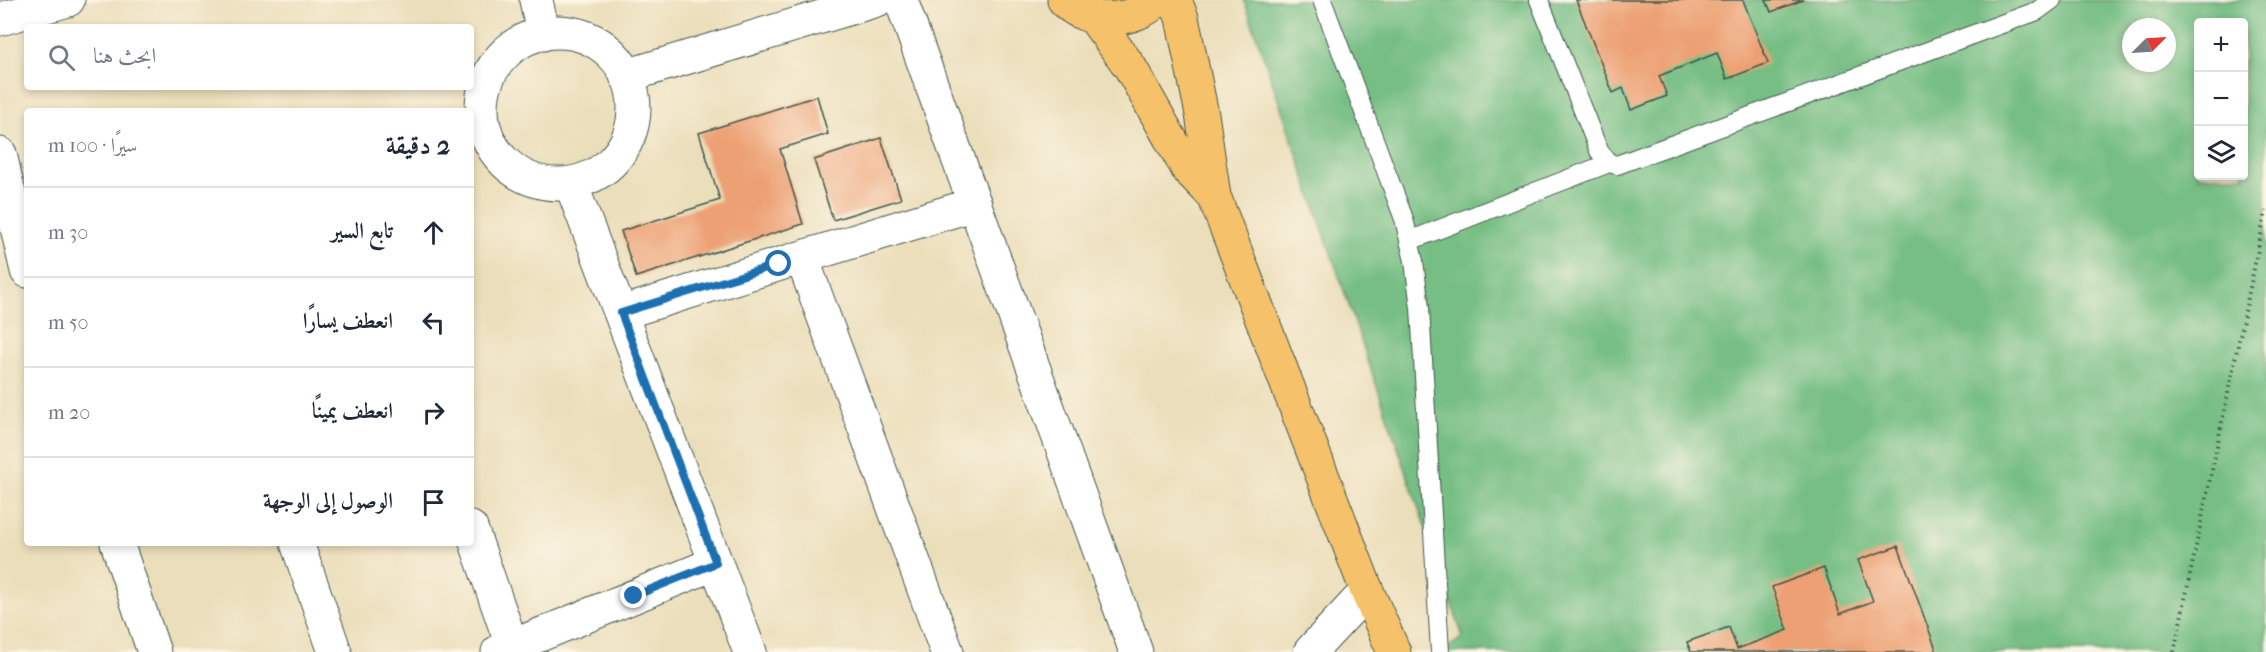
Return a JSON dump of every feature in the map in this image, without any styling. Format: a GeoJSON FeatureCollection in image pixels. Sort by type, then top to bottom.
{"type":"FeatureCollection","features":[{"type":"Feature","properties":{"kind":"main road"},"geometry":{"type":"LineString","coordinates":[[1064,0],[1094,18],[1130,67],[1187,168],[1214,196]]}},
{"type":"Feature","properties":{"kind":"main road"},"geometry":{"type":"LineString","coordinates":[[1094,18],[1124,18],[1150,8],[1157,0]]}},
{"type":"Feature","properties":{"kind":"main road"},"geometry":{"type":"LineString","coordinates":[[1175,0],[1182,18],[1202,114],[1214,196],[1367,591],[1394,652]]}},
{"type":"Feature","properties":{"kind":"street"},"geometry":{"type":"LineString","coordinates":[[0,19],[68,0]]}},
{"type":"Feature","properties":{"kind":"street"},"geometry":{"type":"LineString","coordinates":[[536,0],[543,34]]}},
{"type":"Feature","properties":{"kind":"street"},"geometry":{"type":"LineString","coordinates":[[626,76],[877,0]]}},
{"type":"Feature","properties":{"kind":"street"},"geometry":{"type":"LineString","coordinates":[[901,0],[1136,652]]}},
{"type":"Feature","properties":{"kind":"street"},"geometry":{"type":"LineString","coordinates":[[563,33],[583,37],[600,46],[615,59],[626,76],[632,95],[633,114],[629,134],[620,152],[607,167],[571,184],[552,184],[532,180],[515,171],[500,158],[477,124],[486,83],[495,65],[508,50],[525,40],[543,34],[563,33]]}},
{"type":"Feature","properties":{"kind":"street"},"geometry":{"type":"LineString","coordinates":[[0,154],[19,257]]}},
{"type":"Feature","properties":{"kind":"street"},"geometry":{"type":"LineString","coordinates":[[571,184],[750,652]]}},
{"type":"Feature","properties":{"kind":"street"},"geometry":{"type":"LineString","coordinates":[[621,313],[975,204]]}},
{"type":"Feature","properties":{"kind":"street"},"geometry":{"type":"LineString","coordinates":[[802,258],[947,652]]}},
{"type":"Feature","properties":{"kind":"street"},"geometry":{"type":"LineString","coordinates":[[474,539],[505,649],[716,563]]}},
{"type":"Feature","properties":{"kind":"street"},"geometry":{"type":"LineString","coordinates":[[118,546],[154,652]]}},
{"type":"Feature","properties":{"kind":"street"},"geometry":{"type":"LineString","coordinates":[[298,546],[335,652]]}},
{"type":"Feature","properties":{"kind":"street"},"geometry":{"type":"LineString","coordinates":[[1310,652],[1367,591]]}},
{"type":"Feature","properties":{"kind":"lane"},"geometry":{"type":"LineString","coordinates":[[1322,0],[1404,219],[1409,241],[1420,308],[1440,652]]}},
{"type":"Feature","properties":{"kind":"lane"},"geometry":{"type":"LineString","coordinates":[[1539,0],[1599,151],[1609,163]]}},
{"type":"Feature","properties":{"kind":"lane"},"geometry":{"type":"LineString","coordinates":[[1409,241],[1609,163],[1617,165],[1981,32],[2037,11],[2052,0]]}},
{"type":"Feature","properties":{"kind":"path"},"geometry":{"type":"LineString","coordinates":[[2174,652],[2266,211]]}},
{"type":"Feature","properties":{"kind":"green space"},"geometry":{"type":"Polygon","coordinates":[[[1244,0],[2266,0],[2266,652],[1442,652],[1463,637],[1244,0]]]}},
{"type":"Feature","properties":{"kind":"building"},"geometry":{"type":"Polygon","coordinates":[[[1576,0],[1743,0],[1768,63],[1727,79],[1717,53],[1659,76],[1667,96],[1631,110],[1623,88],[1613,93],[1576,0]]]}},
{"type":"Feature","properties":{"kind":"building"},"geometry":{"type":"Polygon","coordinates":[[[1766,0],[1803,0],[1771,12],[1766,0]]]}},
{"type":"Feature","properties":{"kind":"building"},"geometry":{"type":"Polygon","coordinates":[[[817,96],[828,134],[780,149],[803,224],[636,277],[621,231],[720,200],[699,133],[817,96]]]}},
{"type":"Feature","properties":{"kind":"building"},"geometry":{"type":"Polygon","coordinates":[[[881,138],[901,199],[833,220],[814,160],[881,138]]]}},
{"type":"Feature","properties":{"kind":"building"},"geometry":{"type":"Polygon","coordinates":[[[1898,546],[1937,652],[1691,652],[1687,642],[1729,627],[1737,649],[1788,630],[1772,587],[1824,568],[1840,614],[1873,601],[1858,560],[1898,546]]]}},
{"type":"Feature","properties":{"kind":"route"},"geometry":{"type":"LineString","coordinates":[[634,596],[716,563],[621,313],[779,264]]}}]}
